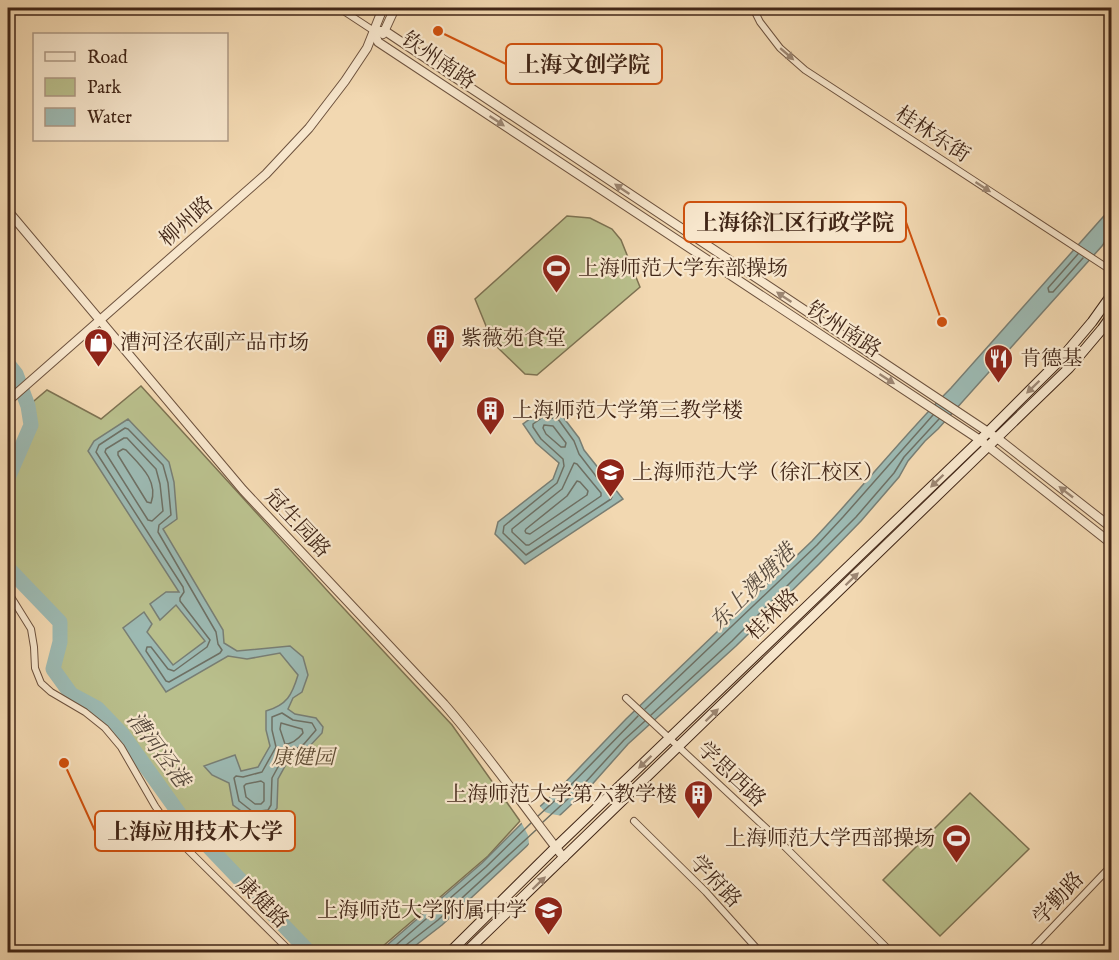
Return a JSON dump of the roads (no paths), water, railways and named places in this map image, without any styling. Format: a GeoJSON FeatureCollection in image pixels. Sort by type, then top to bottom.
{"type":"FeatureCollection","features":[{"type":"Feature","properties":{"kind":"main road","name":"桂林路"},"geometry":{"type":"LineString","coordinates":[[450,952],[1059,362],[1112,294]]}},
{"type":"Feature","properties":{"kind":"main road","name":"桂林路"},"geometry":{"type":"LineString","coordinates":[[466,952],[989,447],[1069,368],[1112,315]]}},
{"type":"Feature","properties":{"kind":"street","name":"钦州南路"},"geometry":{"type":"LineString","coordinates":[[339,8],[374,31],[385,32],[997,438],[1112,528]]}},
{"type":"Feature","properties":{"kind":"street","name":"柳州路"},"geometry":{"type":"LineString","coordinates":[[10,399],[282,159],[327,106],[367,48],[383,8]]}},
{"type":"Feature","properties":{"kind":"street","name":"柳州路"},"geometry":{"type":"LineString","coordinates":[[367,48],[378,42],[395,8]]}},
{"type":"Feature","properties":{"kind":"street","name":"桂林东街"},"geometry":{"type":"LineString","coordinates":[[753,8],[760,22],[780,48],[805,70],[1112,271]]}},
{"type":"Feature","properties":{"kind":"street","name":"钦州南路"},"geometry":{"type":"LineString","coordinates":[[374,31],[378,42],[980,440],[1112,544]]}},
{"type":"Feature","properties":{"kind":"street","name":"冠生园路"},"geometry":{"type":"LineString","coordinates":[[8,211],[243,490],[460,722],[564,858]]}},
{"type":"Feature","properties":{"kind":"street","name":"康健路"},"geometry":{"type":"LineString","coordinates":[[8,592],[31,629],[35,668],[41,683],[51,693],[85,712],[105,728],[120,747],[155,806],[181,843],[291,952]]}},
{"type":"Feature","properties":{"kind":"street","name":"学思西路"},"geometry":{"type":"LineString","coordinates":[[626,698],[768,830],[891,952]]}},
{"type":"Feature","properties":{"kind":"street","name":"学府路"},"geometry":{"type":"LineString","coordinates":[[634,821],[706,892],[759,951],[778,952]]}},
{"type":"Feature","properties":{"kind":"street","name":"学勤路"},"geometry":{"type":"LineString","coordinates":[[1029,952],[1111,866]]}},
{"type":"Feature","properties":{"kind":"water"},"geometry":{"type":"Polygon","coordinates":[[[1111,208],[1111,233],[1102,246],[925,441],[908,461],[899,477],[861,521],[819,564],[736,646],[628,744],[588,789],[442,925],[407,952],[379,952],[482,863],[557,791],[626,719],[812,541],[1111,208]]]}},
{"type":"Feature","properties":{"kind":"water"},"geometry":{"type":"Polygon","coordinates":[[[542,410],[560,413],[579,438],[584,450],[623,499],[525,564],[495,534],[498,522],[553,479],[559,463],[536,443],[523,424],[542,410]]]}},
{"type":"Feature","properties":{"kind":"water"},"geometry":{"type":"Polygon","coordinates":[[[128,419],[169,462],[174,482],[177,519],[163,529],[223,630],[224,643],[237,651],[290,646],[303,657],[308,675],[302,692],[293,698],[288,709],[295,714],[316,718],[323,727],[322,733],[307,749],[289,759],[278,779],[277,808],[270,817],[251,818],[233,805],[229,783],[212,775],[204,766],[235,755],[241,771],[258,767],[270,746],[266,730],[266,711],[279,706],[288,698],[298,675],[280,653],[247,659],[228,656],[166,692],[123,628],[144,612],[152,624],[147,632],[173,665],[205,641],[176,605],[160,620],[150,604],[166,592],[179,592],[88,451],[94,441],[128,419]]]}},
{"type":"Feature","properties":{"kind":"waterway","name":"漕河泾港"},"geometry":{"type":"LineString","coordinates":[[8,364],[16,374],[28,406],[31,425],[8,478]]}},
{"type":"Feature","properties":{"kind":"waterway","name":"漕河泾港"},"geometry":{"type":"LineString","coordinates":[[8,568],[60,622],[60,642],[53,669],[71,694],[97,708],[123,735],[186,823],[309,952]]}},
{"type":"Feature","properties":{"kind":"place","name":"上海文创学院"},"geometry":{"type":"Point","coordinates":[438,31]}},
{"type":"Feature","properties":{"kind":"place","name":"上海师范大学东部操场"},"geometry":{"type":"Point","coordinates":[557,294]}},
{"type":"Feature","properties":{"kind":"place","name":"上海徐汇区行政学院"},"geometry":{"type":"Point","coordinates":[942,322]}},
{"type":"Feature","properties":{"kind":"place","name":"紫薇苑食堂"},"geometry":{"type":"Point","coordinates":[440,364]}},
{"type":"Feature","properties":{"kind":"place","name":"漕河泾农副产品市场"},"geometry":{"type":"Point","coordinates":[99,368]}},
{"type":"Feature","properties":{"kind":"place","name":"肯德基"},"geometry":{"type":"Point","coordinates":[999,384]}},
{"type":"Feature","properties":{"kind":"place","name":"上海师范大学第三教学楼"},"geometry":{"type":"Point","coordinates":[491,436]}},
{"type":"Feature","properties":{"kind":"place","name":"上海师范大学（徐汇校区）"},"geometry":{"type":"Point","coordinates":[611,498]}},
{"type":"Feature","properties":{"kind":"place","name":"上海应用技术大学"},"geometry":{"type":"Point","coordinates":[64,763]}},
{"type":"Feature","properties":{"kind":"place","name":"上海师范大学第六教学楼"},"geometry":{"type":"Point","coordinates":[698,820]}},
{"type":"Feature","properties":{"kind":"place","name":"上海师范大学西部操场"},"geometry":{"type":"Point","coordinates":[956,864]}},
{"type":"Feature","properties":{"kind":"place","name":"上海师范大学附属中学"},"geometry":{"type":"Point","coordinates":[548,936]}},
{"type":"Feature","properties":{"kind":"water label","name":"东上澳塘港"},"geometry":{"type":"Point","coordinates":[752,586]}},
{"type":"Feature","properties":{"kind":"park label","name":"康健园"},"geometry":{"type":"Point","coordinates":[303,757]}}]}
